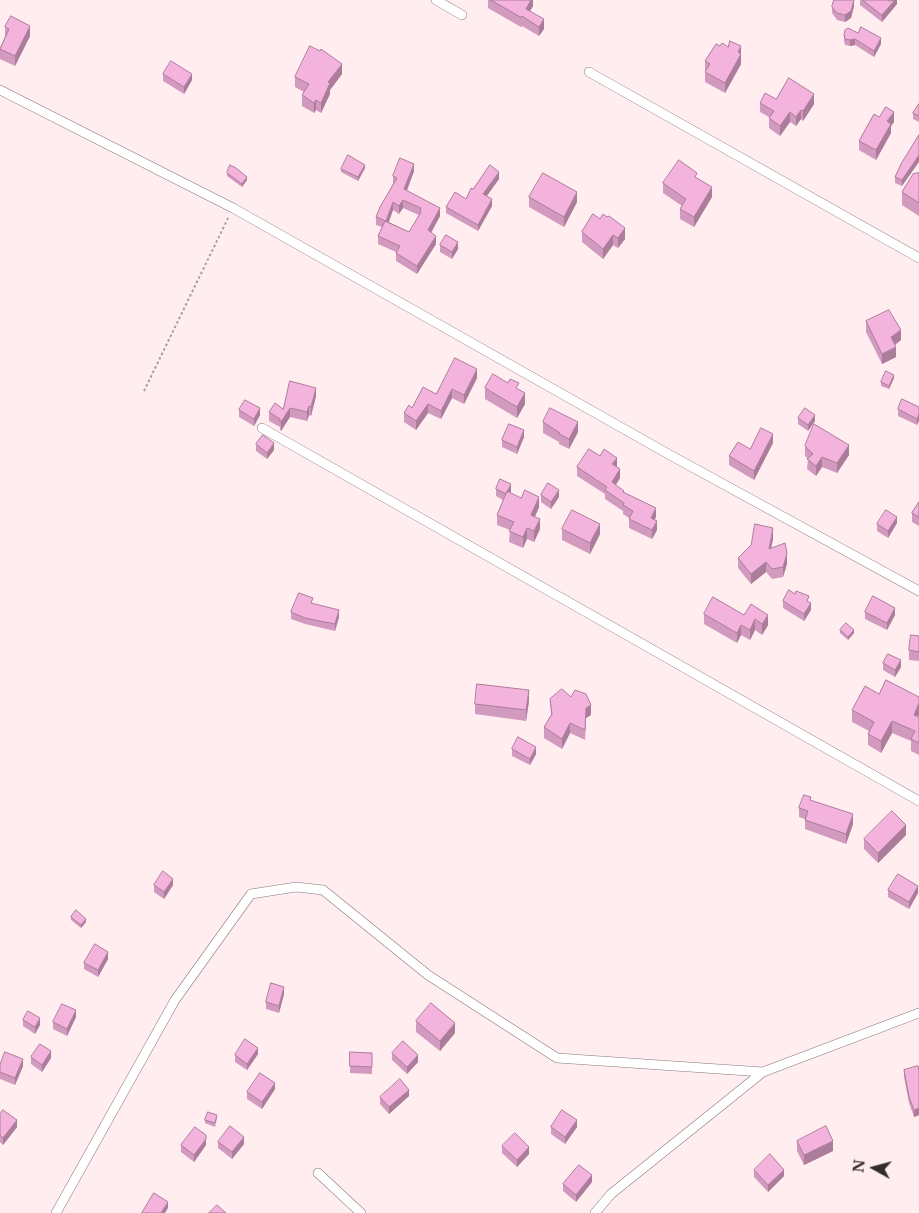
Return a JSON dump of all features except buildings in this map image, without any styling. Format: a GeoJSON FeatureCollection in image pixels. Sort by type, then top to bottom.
{"type":"FeatureCollection","features":[{"type":"Feature","properties":{"kind":"street"},"geometry":{"type":"LineString","coordinates":[[436,0],[462,15]]}},
{"type":"Feature","properties":{"kind":"street"},"geometry":{"type":"LineString","coordinates":[[589,72],[919,258]]}},
{"type":"Feature","properties":{"kind":"street"},"geometry":{"type":"LineString","coordinates":[[0,90],[233,208],[670,455],[919,591]]}},
{"type":"Feature","properties":{"kind":"street"},"geometry":{"type":"LineString","coordinates":[[262,428],[919,801]]}},
{"type":"Feature","properties":{"kind":"street"},"geometry":{"type":"LineString","coordinates":[[56,1213],[175,1000],[251,894],[296,887],[323,890],[428,975],[557,1058],[762,1072]]}},
{"type":"Feature","properties":{"kind":"street"},"geometry":{"type":"LineString","coordinates":[[594,1213],[611,1194],[762,1072],[919,1013]]}},
{"type":"Feature","properties":{"kind":"street"},"geometry":{"type":"LineString","coordinates":[[318,1173],[361,1213]]}},
{"type":"Feature","properties":{"kind":"path"},"geometry":{"type":"LineString","coordinates":[[144,391],[233,208]]}}]}
